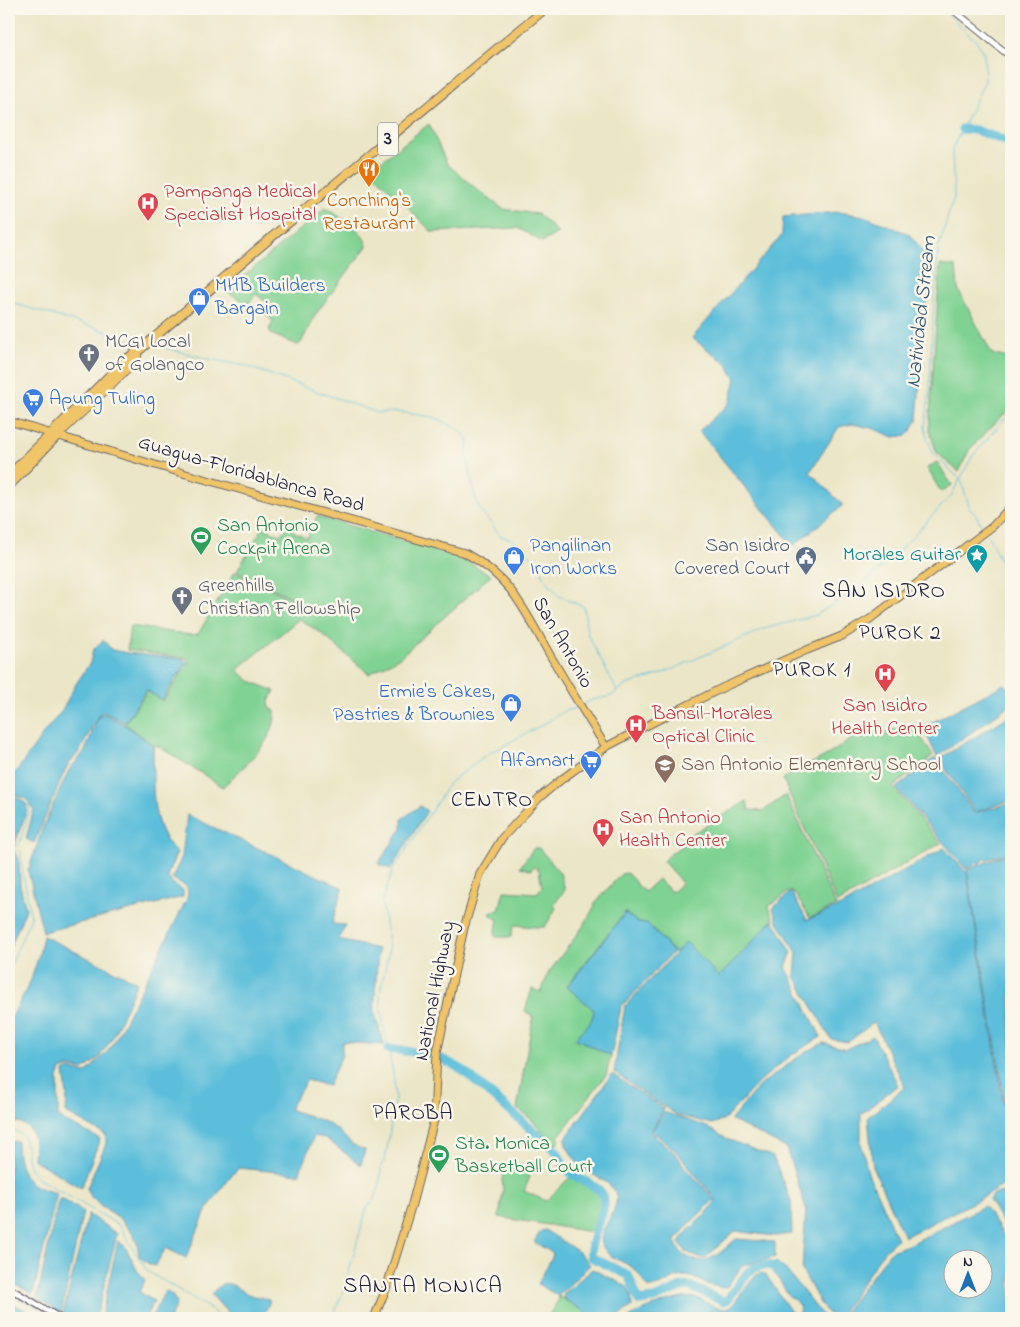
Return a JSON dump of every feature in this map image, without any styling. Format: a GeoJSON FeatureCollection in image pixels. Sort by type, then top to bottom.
{"type":"FeatureCollection","features":[{"type":"Feature","properties":{"kind":"highway","name":"3"},"geometry":{"type":"LineString","coordinates":[[9,475],[54,433],[126,359],[138,351],[375,149],[545,9]]}},
{"type":"Feature","properties":{"kind":"highway","name":"3"},"geometry":{"type":"LineString","coordinates":[[9,486],[54,433]]}},
{"type":"Feature","properties":{"kind":"main road","name":"Guagua-Floridablanca Road"},"geometry":{"type":"LineString","coordinates":[[9,421],[172,470],[460,551],[482,562]]}},
{"type":"Feature","properties":{"kind":"main road","name":"National Highway"},"geometry":{"type":"LineString","coordinates":[[374,1318],[386,1289],[412,1204],[434,1120],[437,1052],[464,928],[480,874],[502,838],[540,797],[606,747],[724,687],[842,636],[870,619],[985,532],[1011,506]]}},
{"type":"Feature","properties":{"kind":"main road","name":"San Antonio"},"geometry":{"type":"LineString","coordinates":[[482,562],[496,574],[521,603],[582,710],[606,747]]}},
{"type":"Feature","properties":{"kind":"street"},"geometry":{"type":"LineString","coordinates":[[952,9],[1011,57]]}},
{"type":"Feature","properties":{"kind":"street"},"geometry":{"type":"LineString","coordinates":[[9,1288],[60,1318]]}},
{"type":"Feature","properties":{"kind":"green space"},"geometry":{"type":"Polygon","coordinates":[[[429,124],[447,164],[503,209],[538,214],[558,233],[542,242],[518,228],[432,232],[370,170],[429,124]]]}},
{"type":"Feature","properties":{"kind":"green space"},"geometry":{"type":"Polygon","coordinates":[[[324,209],[351,224],[361,234],[367,246],[315,315],[301,343],[298,345],[273,335],[269,330],[273,321],[265,314],[269,304],[256,294],[248,304],[226,291],[324,209]]]}},
{"type":"Feature","properties":{"kind":"green space"},"geometry":{"type":"Polygon","coordinates":[[[940,265],[956,267],[958,289],[992,354],[1011,359],[1011,409],[969,450],[959,472],[937,453],[929,430],[940,265]]]}},
{"type":"Feature","properties":{"kind":"green space"},"geometry":{"type":"Polygon","coordinates":[[[937,462],[952,485],[941,492],[927,468],[937,462]]]}},
{"type":"Feature","properties":{"kind":"green space"},"geometry":{"type":"Polygon","coordinates":[[[317,516],[406,542],[435,548],[461,558],[491,575],[400,657],[369,674],[321,633],[299,619],[237,670],[250,681],[275,691],[269,701],[270,708],[275,711],[274,722],[270,733],[257,753],[223,787],[158,746],[153,745],[125,724],[147,691],[163,701],[189,662],[186,658],[127,650],[130,626],[191,635],[198,634],[235,572],[290,598],[294,606],[291,597],[237,571],[263,527],[280,535],[287,528],[307,538],[317,516]]]}},
{"type":"Feature","properties":{"kind":"green space"},"geometry":{"type":"Polygon","coordinates":[[[877,721],[884,733],[912,723],[933,756],[893,787],[941,843],[837,903],[783,779],[831,753],[877,721]]]}},
{"type":"Feature","properties":{"kind":"green space"},"geometry":{"type":"Polygon","coordinates":[[[786,795],[836,906],[810,918],[795,894],[790,891],[769,906],[773,920],[719,978],[686,943],[675,953],[647,923],[638,923],[625,912],[567,986],[594,1010],[590,1022],[575,1038],[611,1056],[606,1075],[558,1137],[560,1140],[557,1144],[552,1142],[530,1118],[517,1109],[533,1017],[525,1011],[532,989],[541,992],[549,972],[582,928],[595,906],[594,904],[621,874],[627,873],[644,892],[658,879],[672,892],[682,883],[663,861],[671,853],[684,845],[682,840],[747,801],[749,810],[763,811],[786,795]]]}},
{"type":"Feature","properties":{"kind":"green space"},"geometry":{"type":"Polygon","coordinates":[[[534,848],[539,848],[560,873],[565,890],[554,904],[556,908],[545,927],[516,925],[511,937],[496,937],[498,920],[490,914],[492,911],[499,910],[504,891],[537,893],[542,887],[539,870],[534,866],[531,870],[520,867],[534,848]]]}},
{"type":"Feature","properties":{"kind":"green space"},"geometry":{"type":"Polygon","coordinates":[[[505,1166],[518,1166],[530,1177],[524,1191],[546,1201],[570,1177],[591,1188],[601,1197],[602,1202],[591,1232],[499,1217],[505,1166]]]}},
{"type":"Feature","properties":{"kind":"green space"},"geometry":{"type":"Polygon","coordinates":[[[558,1296],[595,1318],[547,1318],[559,1299],[558,1296]]]}},
{"type":"Feature","properties":{"kind":"water"},"geometry":{"type":"Polygon","coordinates":[[[838,212],[864,216],[909,234],[929,258],[917,421],[908,435],[894,437],[872,428],[852,424],[839,427],[810,472],[843,505],[793,546],[699,431],[730,403],[736,379],[726,363],[692,338],[782,235],[783,217],[838,212]]]}},
{"type":"Feature","properties":{"kind":"water"},"geometry":{"type":"Polygon","coordinates":[[[103,640],[112,650],[184,659],[187,662],[162,700],[146,690],[125,723],[104,712],[99,714],[81,749],[66,768],[34,843],[26,839],[34,809],[26,799],[9,792],[9,782],[61,712],[90,663],[93,650],[103,640]]]}},
{"type":"Feature","properties":{"kind":"water"},"geometry":{"type":"Polygon","coordinates":[[[1005,684],[1011,692],[1011,704],[937,757],[923,727],[1005,684]]]}},
{"type":"Feature","properties":{"kind":"water"},"geometry":{"type":"Polygon","coordinates":[[[105,714],[125,725],[153,745],[153,788],[156,816],[167,841],[177,852],[167,876],[172,883],[183,890],[183,897],[43,932],[28,871],[43,827],[69,770],[85,751],[99,715],[105,714]]]}},
{"type":"Feature","properties":{"kind":"water"},"geometry":{"type":"Polygon","coordinates":[[[1011,715],[1009,753],[1011,800],[975,812],[939,759],[1011,715]]]}},
{"type":"Feature","properties":{"kind":"water"},"geometry":{"type":"Polygon","coordinates":[[[935,758],[974,813],[1011,803],[1011,852],[984,860],[966,869],[896,788],[935,758]]]}},
{"type":"Feature","properties":{"kind":"water"},"geometry":{"type":"Polygon","coordinates":[[[9,793],[26,804],[27,810],[13,850],[19,858],[20,885],[26,909],[9,950],[9,793]]]}},
{"type":"Feature","properties":{"kind":"water"},"geometry":{"type":"Polygon","coordinates":[[[420,806],[427,811],[391,869],[378,864],[402,828],[402,819],[420,806]]]}},
{"type":"Feature","properties":{"kind":"water"},"geometry":{"type":"Polygon","coordinates":[[[187,815],[343,888],[332,924],[345,925],[339,940],[378,949],[374,1010],[384,1045],[342,1042],[342,1055],[328,1086],[307,1080],[289,1109],[328,1124],[338,1130],[354,1145],[365,1150],[361,1165],[325,1138],[314,1136],[299,1174],[239,1168],[228,1179],[206,1211],[186,1258],[166,1248],[155,1266],[140,1257],[134,1237],[121,1220],[96,1202],[89,1193],[87,1188],[106,1144],[106,1135],[66,1113],[67,1095],[64,1072],[69,1069],[86,1073],[108,1051],[116,1039],[187,899],[187,887],[172,878],[182,857],[187,815]]]}},
{"type":"Feature","properties":{"kind":"water"},"geometry":{"type":"Polygon","coordinates":[[[944,848],[967,873],[1008,1133],[1011,1141],[1011,1181],[904,1237],[873,1168],[868,1117],[905,1087],[874,1022],[848,1042],[831,1039],[795,976],[797,952],[777,921],[773,908],[791,892],[807,920],[843,905],[944,848]]]}},
{"type":"Feature","properties":{"kind":"water"},"geometry":{"type":"Polygon","coordinates":[[[1011,854],[1011,1128],[1009,1128],[967,870],[1011,854]]]}},
{"type":"Feature","properties":{"kind":"water"},"geometry":{"type":"Polygon","coordinates":[[[625,913],[638,923],[647,923],[673,952],[621,1007],[611,1056],[575,1038],[590,1022],[594,1010],[567,987],[625,913]]]}},
{"type":"Feature","properties":{"kind":"water"},"geometry":{"type":"Polygon","coordinates":[[[773,920],[792,952],[786,967],[821,1037],[790,1056],[760,1081],[724,1120],[712,1124],[677,1115],[614,1072],[625,1006],[686,942],[719,977],[773,920]]]}},
{"type":"Feature","properties":{"kind":"water"},"geometry":{"type":"Polygon","coordinates":[[[43,936],[137,982],[113,1037],[98,1059],[83,1070],[69,1067],[61,1070],[58,1078],[58,1116],[64,1121],[100,1139],[81,1188],[33,1159],[33,1136],[28,1128],[18,1122],[9,1125],[9,1023],[31,980],[43,936]]]}},
{"type":"Feature","properties":{"kind":"water"},"geometry":{"type":"Polygon","coordinates":[[[873,1036],[898,1085],[861,1114],[861,1143],[868,1173],[897,1239],[884,1251],[840,1315],[828,1314],[802,1270],[806,1208],[786,1148],[731,1120],[759,1086],[801,1055],[823,1043],[846,1049],[873,1036]]]}},
{"type":"Feature","properties":{"kind":"water"},"geometry":{"type":"Polygon","coordinates":[[[612,1074],[664,1109],[651,1131],[652,1134],[676,1154],[685,1168],[714,1200],[688,1225],[676,1240],[680,1251],[693,1260],[707,1260],[719,1254],[736,1239],[775,1242],[775,1257],[742,1266],[726,1288],[709,1285],[685,1276],[680,1276],[659,1286],[648,1287],[630,1266],[609,1255],[603,1247],[602,1240],[605,1226],[615,1206],[615,1192],[613,1188],[579,1164],[566,1145],[566,1138],[612,1074]]]}},
{"type":"Feature","properties":{"kind":"water"},"geometry":{"type":"Polygon","coordinates":[[[664,1112],[707,1127],[727,1139],[773,1157],[791,1201],[792,1234],[775,1236],[735,1231],[705,1258],[694,1256],[684,1249],[679,1243],[681,1239],[716,1200],[677,1152],[652,1131],[664,1112]]]}},
{"type":"Feature","properties":{"kind":"water"},"geometry":{"type":"Polygon","coordinates":[[[17,1141],[19,1159],[25,1176],[36,1186],[57,1193],[33,1294],[9,1281],[9,1142],[17,1141]]]}},
{"type":"Feature","properties":{"kind":"water"},"geometry":{"type":"Polygon","coordinates":[[[1011,1191],[1011,1236],[989,1200],[993,1194],[1011,1191]]]}},
{"type":"Feature","properties":{"kind":"water"},"geometry":{"type":"Polygon","coordinates":[[[60,1198],[83,1212],[61,1313],[37,1298],[60,1198]]]}},
{"type":"Feature","properties":{"kind":"water"},"geometry":{"type":"Polygon","coordinates":[[[984,1206],[1011,1246],[1011,1318],[840,1318],[891,1251],[911,1244],[984,1206]]]}},
{"type":"Feature","properties":{"kind":"water"},"geometry":{"type":"Polygon","coordinates":[[[88,1214],[117,1234],[96,1318],[68,1318],[63,1314],[88,1214]]]}},
{"type":"Feature","properties":{"kind":"water"},"geometry":{"type":"Polygon","coordinates":[[[545,1230],[579,1252],[590,1265],[558,1296],[538,1284],[553,1255],[534,1242],[541,1231],[545,1230]]]}},
{"type":"Feature","properties":{"kind":"water"},"geometry":{"type":"Polygon","coordinates":[[[118,1241],[125,1246],[137,1270],[145,1280],[139,1292],[154,1301],[145,1318],[101,1318],[118,1241]]]}},
{"type":"Feature","properties":{"kind":"water"},"geometry":{"type":"Polygon","coordinates":[[[776,1262],[786,1270],[823,1318],[801,1318],[799,1313],[800,1307],[794,1299],[790,1298],[776,1275],[769,1268],[776,1262]]]}},
{"type":"Feature","properties":{"kind":"water"},"geometry":{"type":"Polygon","coordinates":[[[592,1269],[626,1286],[631,1295],[632,1306],[616,1318],[595,1318],[563,1298],[564,1294],[592,1269]]]}},
{"type":"Feature","properties":{"kind":"water"},"geometry":{"type":"Polygon","coordinates":[[[762,1273],[766,1275],[795,1318],[629,1318],[663,1303],[690,1297],[697,1298],[716,1307],[730,1308],[756,1275],[762,1273]]]}},
{"type":"Feature","properties":{"kind":"water"},"geometry":{"type":"Polygon","coordinates":[[[222,1284],[233,1285],[248,1294],[270,1301],[262,1318],[232,1318],[211,1294],[222,1284]]]}},
{"type":"Feature","properties":{"kind":"water"},"geometry":{"type":"Polygon","coordinates":[[[165,1291],[172,1295],[177,1303],[170,1318],[151,1318],[165,1291]]]}},
{"type":"Feature","properties":{"kind":"water"},"geometry":{"type":"Polygon","coordinates":[[[9,1301],[38,1318],[9,1318],[9,1301]]]}},
{"type":"Feature","properties":{"kind":"waterway","name":"Natividad Stream"},"geometry":{"type":"LineString","coordinates":[[943,9],[977,42],[984,54],[985,81],[952,149],[954,197],[939,245],[935,281],[929,396],[925,427],[934,454],[961,480],[970,509],[976,515],[984,530]]}},
{"type":"Feature","properties":{"kind":"waterway"},"geometry":{"type":"LineString","coordinates":[[962,129],[975,130],[1011,143]]}},
{"type":"Feature","properties":{"kind":"waterway"},"geometry":{"type":"LineString","coordinates":[[9,302],[93,327],[135,343]]}},
{"type":"Feature","properties":{"kind":"waterway"},"geometry":{"type":"LineString","coordinates":[[162,347],[246,366],[378,413],[397,412],[434,417],[457,428],[467,437],[469,443],[466,452],[476,501],[480,510],[501,536],[511,539],[536,560],[541,566],[543,576],[559,596],[584,607],[587,633],[617,691]]}},
{"type":"Feature","properties":{"kind":"waterway"},"geometry":{"type":"LineString","coordinates":[[583,705],[592,700],[611,696],[626,685],[659,675],[764,629],[816,615],[856,590],[895,555],[951,496],[972,457],[1003,420],[1011,416]]}},
{"type":"Feature","properties":{"kind":"waterway"},"geometry":{"type":"LineString","coordinates":[[988,535],[1004,568],[1011,617]]}},
{"type":"Feature","properties":{"kind":"waterway"},"geometry":{"type":"LineString","coordinates":[[333,1318],[346,1282],[366,1210],[375,1198],[380,1184],[381,1165],[385,1160],[395,1100],[394,1079],[382,1016],[380,994],[389,950],[382,901],[393,870],[450,782],[486,755],[564,711],[578,708]]}},
{"type":"Feature","properties":{"kind":"waterway"},"geometry":{"type":"LineString","coordinates":[[9,969],[31,917],[21,853],[18,848],[30,810],[28,805],[19,798]]}},
{"type":"Feature","properties":{"kind":"waterway"},"geometry":{"type":"LineString","coordinates":[[388,1049],[431,1054]]}},
{"type":"Feature","properties":{"kind":"waterway"},"geometry":{"type":"LineString","coordinates":[[442,1059],[461,1069],[545,1141],[557,1152],[569,1172],[601,1192],[604,1198],[603,1211],[592,1243],[591,1257],[628,1275],[639,1301],[654,1299],[681,1287],[689,1286],[723,1301],[727,1300],[752,1269],[768,1265],[780,1271]]}},
{"type":"Feature","properties":{"kind":"waterway"},"geometry":{"type":"LineString","coordinates":[[9,1134],[15,1131],[24,1138],[28,1163],[37,1178],[119,1225],[147,1271],[211,1309],[220,1318]]}},
{"type":"Feature","properties":{"kind":"waterway"},"geometry":{"type":"LineString","coordinates":[[9,1293],[52,1316]]}},
{"type":"Feature","properties":{"kind":"place","name":"Conching's Restaurant"},"geometry":{"type":"Point","coordinates":[369,188]}},
{"type":"Feature","properties":{"kind":"place","name":"Pampanga Medical Specialist Hospital"},"geometry":{"type":"Point","coordinates":[148,222]}},
{"type":"Feature","properties":{"kind":"place","name":"MHB Builders Bargain"},"geometry":{"type":"Point","coordinates":[199,317]}},
{"type":"Feature","properties":{"kind":"place","name":"MCGI Local of Golangco"},"geometry":{"type":"Point","coordinates":[89,373]}},
{"type":"Feature","properties":{"kind":"place","name":"Apung Tuling"},"geometry":{"type":"Point","coordinates":[33,418]}},
{"type":"Feature","properties":{"kind":"place","name":"San Antonio Cockpit Arena"},"geometry":{"type":"Point","coordinates":[201,556]}},
{"type":"Feature","properties":{"kind":"place","name":"Morales Guitar"},"geometry":{"type":"Point","coordinates":[977,574]}},
{"type":"Feature","properties":{"kind":"place","name":"Pangilinan Iron Works"},"geometry":{"type":"Point","coordinates":[514,576]}},
{"type":"Feature","properties":{"kind":"place","name":"San Isidro Covered Court"},"geometry":{"type":"Point","coordinates":[806,576]}},
{"type":"Feature","properties":{"kind":"place","name":"Greenhills Christian Fellowship"},"geometry":{"type":"Point","coordinates":[182,616]}},
{"type":"Feature","properties":{"kind":"place","name":"San Isidro Health Center"},"geometry":{"type":"Point","coordinates":[885,693]}},
{"type":"Feature","properties":{"kind":"place","name":"Ermie's Cakes, Pastries & Brownies"},"geometry":{"type":"Point","coordinates":[511,723]}},
{"type":"Feature","properties":{"kind":"place","name":"Bansil-Morales Optical Clinic"},"geometry":{"type":"Point","coordinates":[636,744]}},
{"type":"Feature","properties":{"kind":"place","name":"Alfamart"},"geometry":{"type":"Point","coordinates":[591,780]}},
{"type":"Feature","properties":{"kind":"place","name":"San Antonio Elementary School"},"geometry":{"type":"Point","coordinates":[665,784]}},
{"type":"Feature","properties":{"kind":"place","name":"San Antonio Health Center"},"geometry":{"type":"Point","coordinates":[603,848]}},
{"type":"Feature","properties":{"kind":"place","name":"Sta. Monica Basketball Court"},"geometry":{"type":"Point","coordinates":[439,1174]}},
{"type":"Feature","properties":{"kind":"district","name":"SAN ISIDRO"},"geometry":{"type":"Point","coordinates":[884,592]}},
{"type":"Feature","properties":{"kind":"district","name":"PUROK 2"},"geometry":{"type":"Point","coordinates":[900,634]}},
{"type":"Feature","properties":{"kind":"district","name":"PUROK 1"},"geometry":{"type":"Point","coordinates":[812,671]}},
{"type":"Feature","properties":{"kind":"district","name":"CENTRO"},"geometry":{"type":"Point","coordinates":[492,801]}},
{"type":"Feature","properties":{"kind":"district","name":"PAROBA"},"geometry":{"type":"Point","coordinates":[413,1114]}},
{"type":"Feature","properties":{"kind":"district","name":"SANTA MONICA"},"geometry":{"type":"Point","coordinates":[423,1287]}}]}
